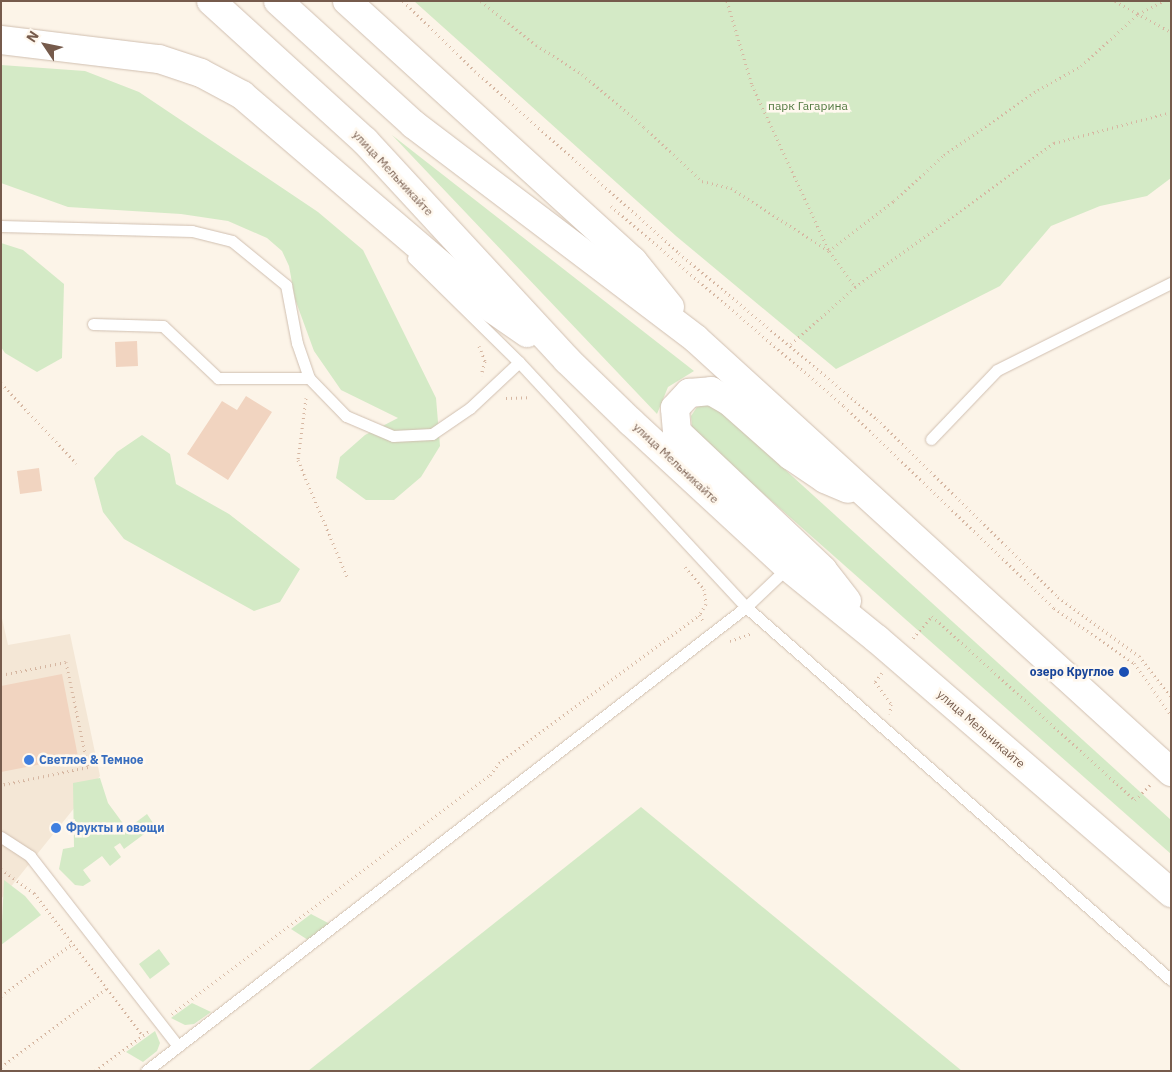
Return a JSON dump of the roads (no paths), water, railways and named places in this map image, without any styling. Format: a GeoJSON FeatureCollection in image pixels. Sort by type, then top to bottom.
{"type":"FeatureCollection","features":[{"type":"Feature","properties":{"kind":"main road","name":"улица Мельникайте"},"geometry":{"type":"LineString","coordinates":[[211,1],[365,141],[567,360],[788,567],[877,639],[1171,893]]}},
{"type":"Feature","properties":{"kind":"main road"},"geometry":{"type":"LineString","coordinates":[[278,1],[413,124],[696,339],[1171,772]]}},
{"type":"Feature","properties":{"kind":"main road"},"geometry":{"type":"LineString","coordinates":[[347,1],[634,261],[696,339]]}},
{"type":"Feature","properties":{"kind":"main road"},"geometry":{"type":"LineString","coordinates":[[1,40],[159,58],[201,73],[242,95],[289,132],[329,172],[491,308],[567,360]]}},
{"type":"Feature","properties":{"kind":"main road"},"geometry":{"type":"LineString","coordinates":[[873,499],[825,479],[791,456],[730,402],[711,391],[689,393],[676,408],[677,432],[823,570],[877,639]]}},
{"type":"Feature","properties":{"kind":"lane"},"geometry":{"type":"LineString","coordinates":[[329,172],[520,362],[746,607],[1171,980]]}},
{"type":"Feature","properties":{"kind":"lane"},"geometry":{"type":"LineString","coordinates":[[1,226],[192,231],[232,241],[286,285],[297,343],[309,378],[346,416],[393,436],[432,434],[470,408],[520,362]]}},
{"type":"Feature","properties":{"kind":"lane"},"geometry":{"type":"LineString","coordinates":[[931,438],[997,370],[1171,283]]}},
{"type":"Feature","properties":{"kind":"lane"},"geometry":{"type":"LineString","coordinates":[[93,324],[163,326],[218,378],[309,378]]}},
{"type":"Feature","properties":{"kind":"lane"},"geometry":{"type":"LineString","coordinates":[[146,1071],[709,633],[746,607],[788,567]]}},
{"type":"Feature","properties":{"kind":"lane"},"geometry":{"type":"LineString","coordinates":[[1,837],[30,856],[178,1046]]}},
{"type":"Feature","properties":{"kind":"place","name":"озеро Круглое"},"geometry":{"type":"Point","coordinates":[1124,672]}},
{"type":"Feature","properties":{"kind":"place","name":"Светлое & Темное"},"geometry":{"type":"Point","coordinates":[29,760]}},
{"type":"Feature","properties":{"kind":"place","name":"Фрукты и овощи"},"geometry":{"type":"Point","coordinates":[56,828]}},
{"type":"Feature","properties":{"kind":"park label","name":"парк Гагарина"},"geometry":{"type":"Point","coordinates":[808,106]}}]}
